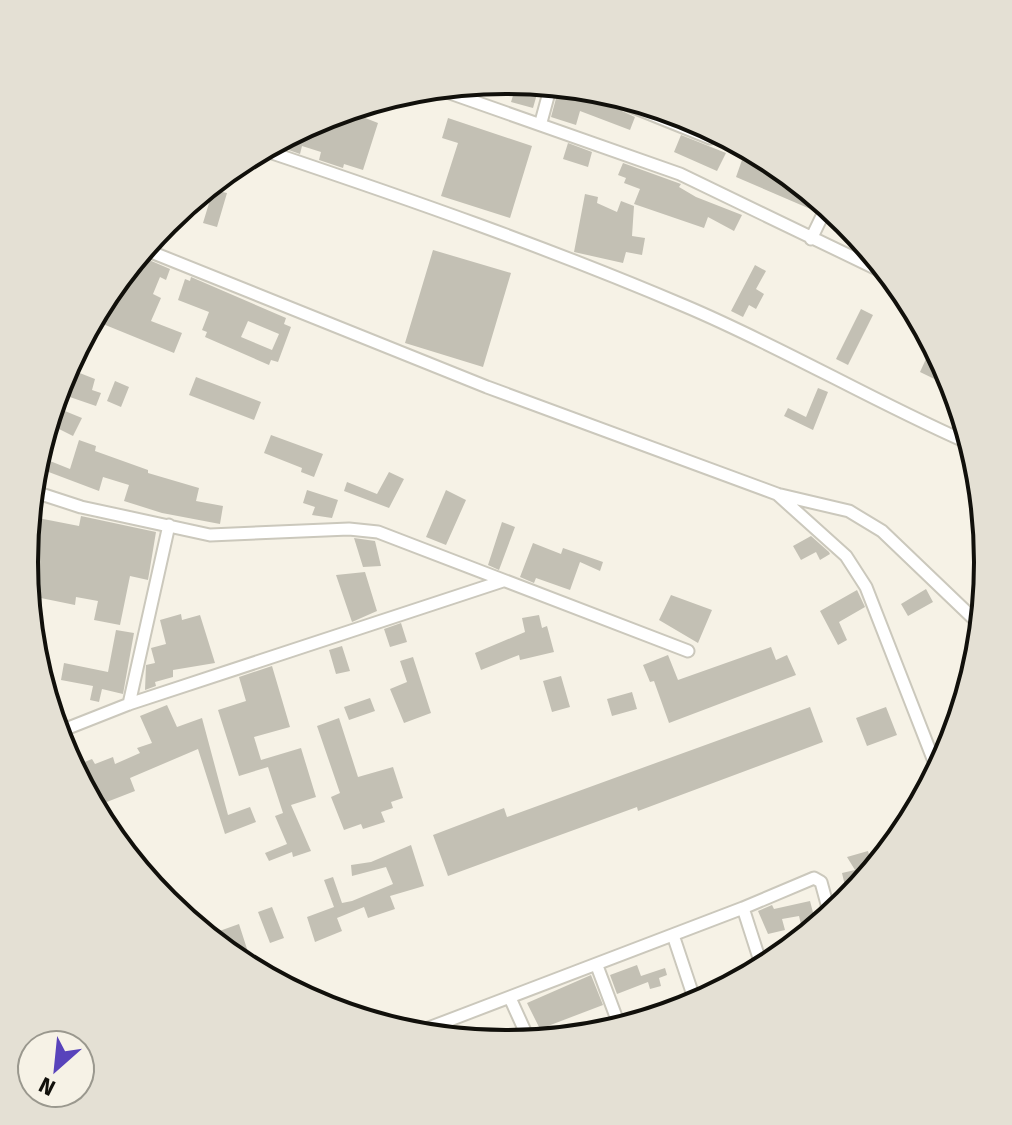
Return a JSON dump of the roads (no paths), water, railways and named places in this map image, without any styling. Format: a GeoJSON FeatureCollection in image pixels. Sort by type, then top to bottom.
{"type":"FeatureCollection","features":[{"type":"Feature","properties":{"kind":"street"},"geometry":{"type":"LineString","coordinates":[[463,97],[541,122],[680,174],[866,264]]}},
{"type":"Feature","properties":{"kind":"street"},"geometry":{"type":"LineString","coordinates":[[541,122],[548,97]]}},
{"type":"Feature","properties":{"kind":"street"},"geometry":{"type":"LineString","coordinates":[[277,155],[460,216],[686,306],[819,367],[957,437]]}},
{"type":"Feature","properties":{"kind":"street"},"geometry":{"type":"LineString","coordinates":[[811,239],[822,217]]}},
{"type":"Feature","properties":{"kind":"street"},"geometry":{"type":"LineString","coordinates":[[155,253],[487,387],[777,494],[849,511],[882,531],[971,616]]}},
{"type":"Feature","properties":{"kind":"street"},"geometry":{"type":"LineString","coordinates":[[777,494],[846,556],[866,587],[932,756]]}},
{"type":"Feature","properties":{"kind":"street"},"geometry":{"type":"LineString","coordinates":[[43,495],[81,507],[210,535],[349,529],[378,532],[688,651]]}},
{"type":"Feature","properties":{"kind":"street"},"geometry":{"type":"LineString","coordinates":[[129,704],[169,525]]}},
{"type":"Feature","properties":{"kind":"street"},"geometry":{"type":"LineString","coordinates":[[69,728],[129,704],[503,581]]}},
{"type":"Feature","properties":{"kind":"street"},"geometry":{"type":"LineString","coordinates":[[437,1025],[597,966],[814,878],[821,882],[827,903]]}},
{"type":"Feature","properties":{"kind":"street"},"geometry":{"type":"LineString","coordinates":[[743,908],[759,957]]}},
{"type":"Feature","properties":{"kind":"street"},"geometry":{"type":"LineString","coordinates":[[673,935],[692,992]]}},
{"type":"Feature","properties":{"kind":"street"},"geometry":{"type":"LineString","coordinates":[[597,966],[616,1017]]}},
{"type":"Feature","properties":{"kind":"street"},"geometry":{"type":"LineString","coordinates":[[510,998],[524,1029]]}}]}
